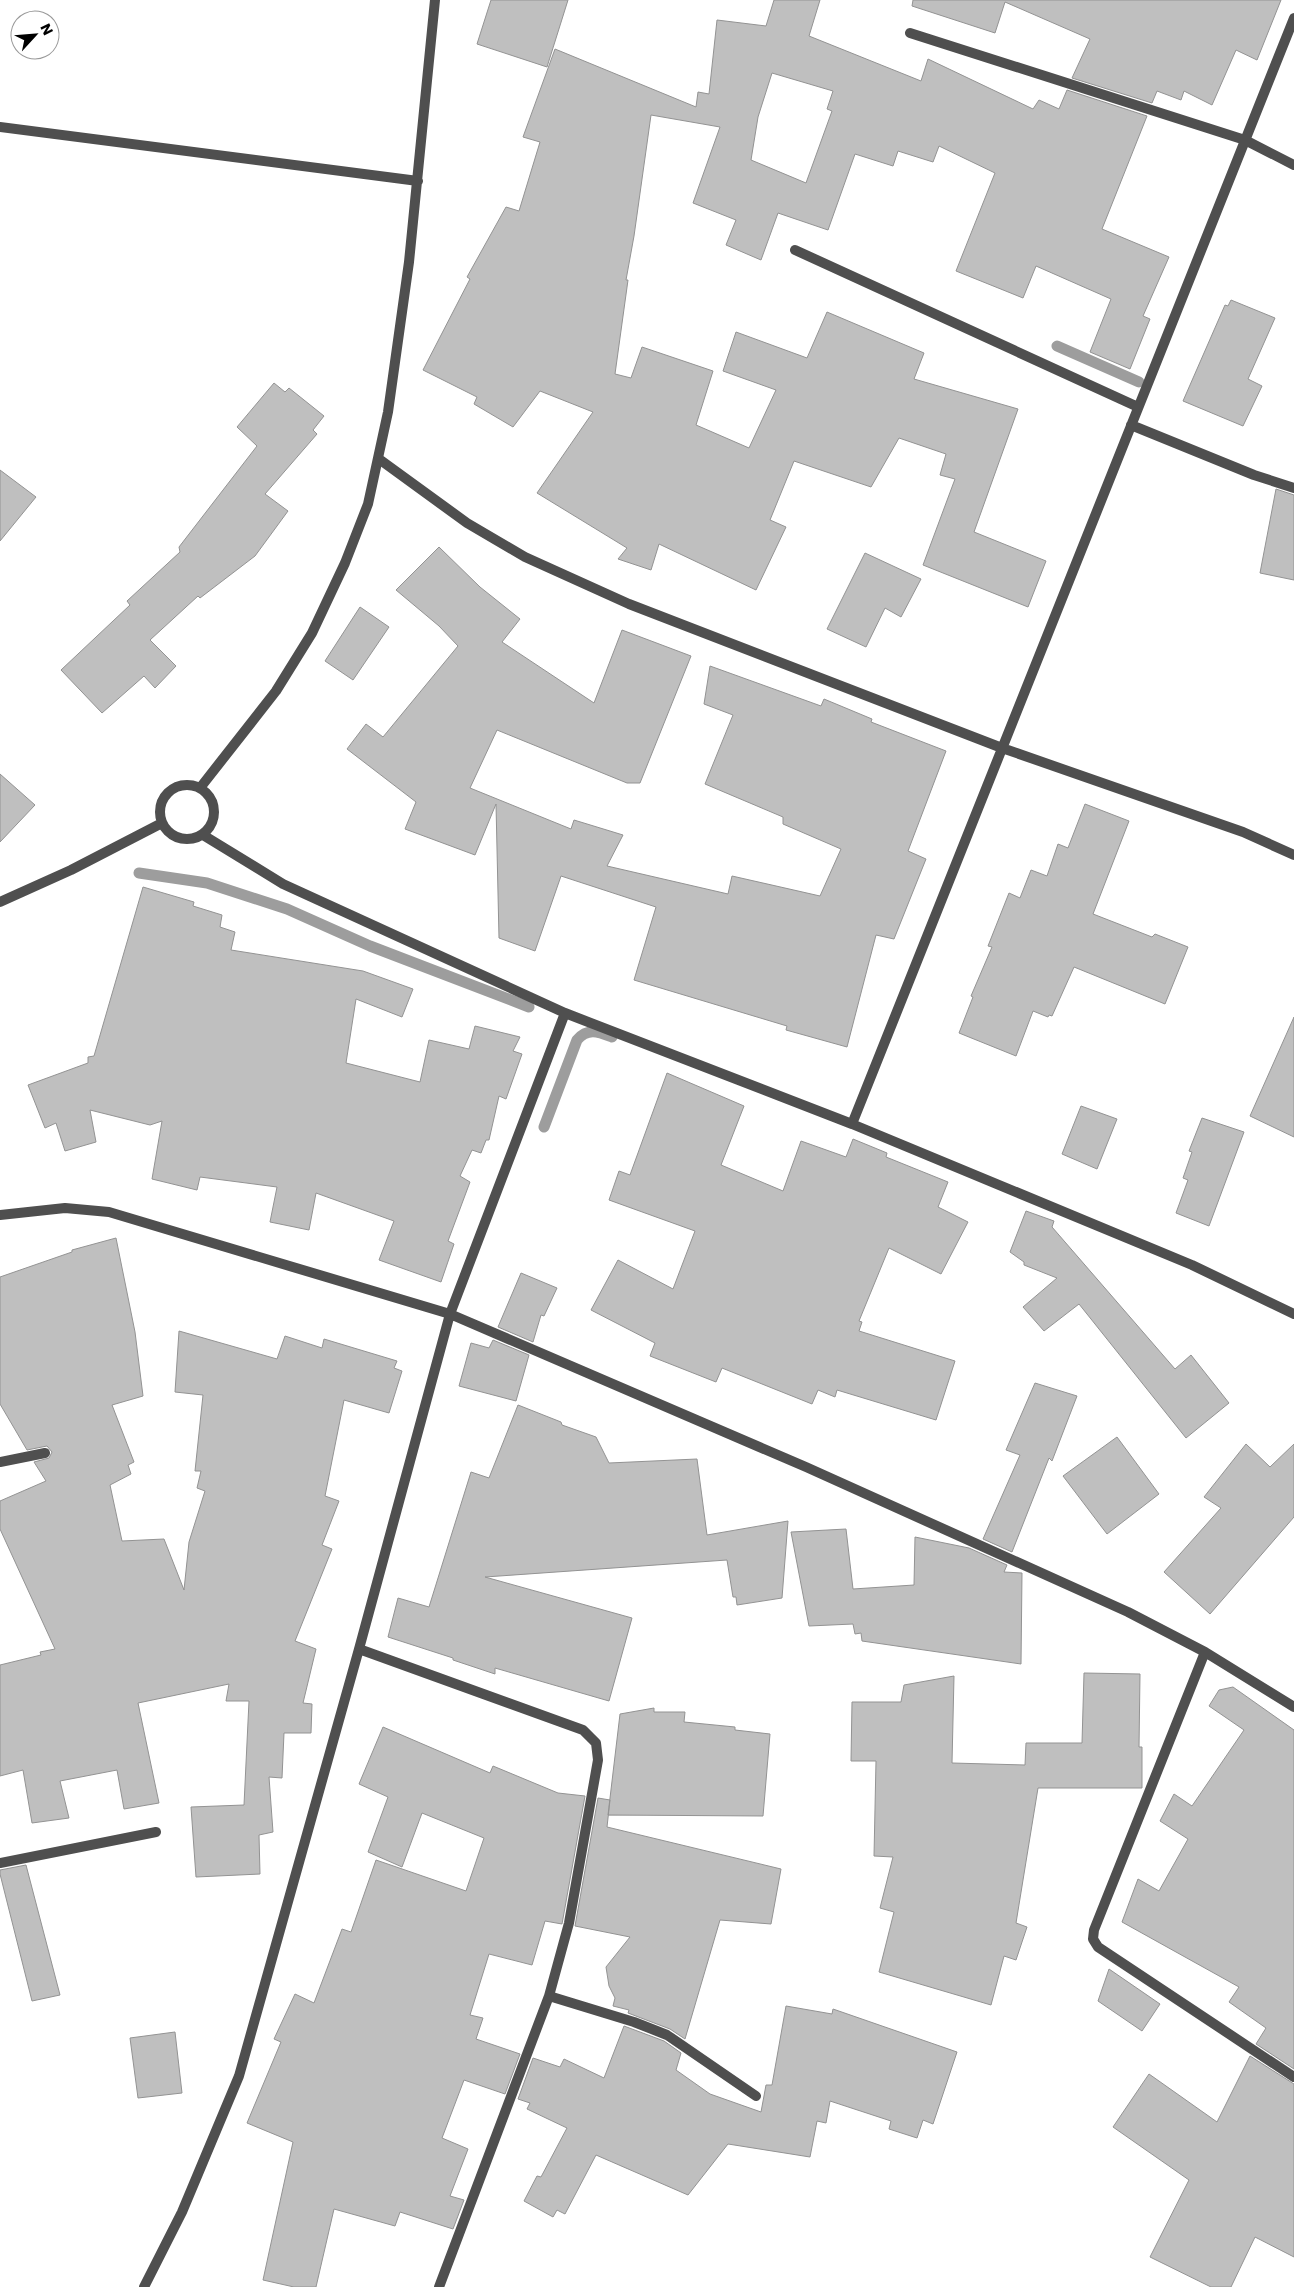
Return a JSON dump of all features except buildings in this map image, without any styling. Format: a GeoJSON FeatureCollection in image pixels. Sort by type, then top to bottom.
{"type":"FeatureCollection","features":[{"type":"Feature","properties":{"kind":"street"},"geometry":{"type":"LineString","coordinates":[[200,788],[276,691],[312,633],[368,504],[388,412],[410,262],[435,0]]}},
{"type":"Feature","properties":{"kind":"street"},"geometry":{"type":"LineString","coordinates":[[852,1124],[1294,18]]}},
{"type":"Feature","properties":{"kind":"street"},"geometry":{"type":"LineString","coordinates":[[910,33],[1245,140],[1294,165]]}},
{"type":"Feature","properties":{"kind":"street"},"geometry":{"type":"LineString","coordinates":[[0,127],[418,180]]}},
{"type":"Feature","properties":{"kind":"street"},"geometry":{"type":"LineString","coordinates":[[795,250],[1138,407]]}},
{"type":"Feature","properties":{"kind":"street"},"geometry":{"type":"LineString","coordinates":[[1131,425],[1254,475],[1294,488]]}},
{"type":"Feature","properties":{"kind":"street"},"geometry":{"type":"LineString","coordinates":[[379,459],[467,523],[525,557],[630,604],[1002,748],[1242,832],[1294,855]]}},
{"type":"Feature","properties":{"kind":"street"},"geometry":{"type":"LineString","coordinates":[[181,786],[200,788],[207,794],[214,811],[210,828],[202,835],[184,840],[175,837],[162,823],[159,814],[160,804],[165,796],[181,786]]}},
{"type":"Feature","properties":{"kind":"street"},"geometry":{"type":"LineString","coordinates":[[0,902],[71,870],[162,823]]}},
{"type":"Feature","properties":{"kind":"street"},"geometry":{"type":"LineString","coordinates":[[202,835],[283,884],[565,1013],[852,1124],[1192,1265],[1294,1314]]}},
{"type":"Feature","properties":{"kind":"street"},"geometry":{"type":"LineString","coordinates":[[144,2287],[182,2212],[239,2076],[360,1649],[450,1314],[565,1013]]}},
{"type":"Feature","properties":{"kind":"street"},"geometry":{"type":"LineString","coordinates":[[0,1215],[65,1208],[109,1212],[450,1314],[833,1479],[1128,1612],[1205,1652],[1294,1707]]}},
{"type":"Feature","properties":{"kind":"street"},"geometry":{"type":"LineString","coordinates":[[0,1462],[45,1453]]}},
{"type":"Feature","properties":{"kind":"street"},"geometry":{"type":"LineString","coordinates":[[360,1649],[583,1730],[596,1743],[598,1760],[569,1923],[549,1996],[440,2287]]}},
{"type":"Feature","properties":{"kind":"street"},"geometry":{"type":"LineString","coordinates":[[1205,1652],[1094,1930],[1093,1939],[1098,1947],[1294,2077]]}},
{"type":"Feature","properties":{"kind":"street"},"geometry":{"type":"LineString","coordinates":[[0,1863],[156,1832]]}},
{"type":"Feature","properties":{"kind":"street"},"geometry":{"type":"LineString","coordinates":[[549,1996],[634,2022],[667,2035],[756,2096]]}},
{"type":"Feature","properties":{"kind":"waterway"},"geometry":{"type":"LineString","coordinates":[[1057,346],[1139,382]]}},
{"type":"Feature","properties":{"kind":"waterway"},"geometry":{"type":"LineString","coordinates":[[139,873],[207,883],[287,909],[370,946],[529,1007]]}},
{"type":"Feature","properties":{"kind":"waterway"},"geometry":{"type":"LineString","coordinates":[[544,1127],[577,1040],[589,1032],[598,1032],[612,1037]]}}]}
